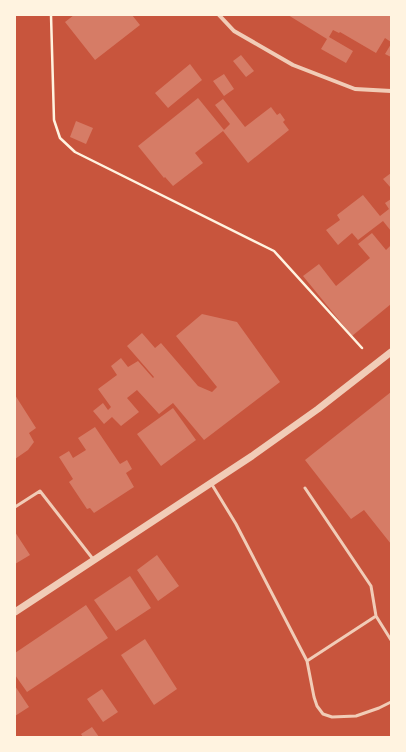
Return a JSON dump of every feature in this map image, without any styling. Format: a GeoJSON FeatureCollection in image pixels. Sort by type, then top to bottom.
{"type":"FeatureCollection","features":[{"type":"Feature","properties":{"kind":"street"},"geometry":{"type":"LineString","coordinates":[[219,15],[234,31],[293,65],[355,89],[391,90]]}},
{"type":"Feature","properties":{"kind":"street"},"geometry":{"type":"LineString","coordinates":[[15,612],[287,431],[391,352]]}},
{"type":"Feature","properties":{"kind":"lane"},"geometry":{"type":"LineString","coordinates":[[211,483],[236,524],[307,661],[314,697],[317,706],[323,714],[332,717],[356,716],[391,702]]}},
{"type":"Feature","properties":{"kind":"lane"},"geometry":{"type":"LineString","coordinates":[[305,488],[371,586],[376,616],[391,640]]}},
{"type":"Feature","properties":{"kind":"lane"},"geometry":{"type":"LineString","coordinates":[[15,508],[40,491],[94,560]]}},
{"type":"Feature","properties":{"kind":"lane"},"geometry":{"type":"LineString","coordinates":[[307,661],[376,616]]}},
{"type":"Feature","properties":{"kind":"path"},"geometry":{"type":"LineString","coordinates":[[51,15],[54,120],[60,138],[75,152],[274,252],[376,364]]}},
{"type":"Feature","properties":{"kind":"building"},"geometry":{"type":"Polygon","coordinates":[[[74,15],[132,15],[140,25],[95,60],[65,22],[74,15]]]}},
{"type":"Feature","properties":{"kind":"building"},"geometry":{"type":"Polygon","coordinates":[[[288,15],[391,15],[391,42],[385,38],[376,53],[340,32],[339,33],[333,30],[329,37],[353,51],[346,63],[321,49],[327,39],[288,15]]]}},
{"type":"Feature","properties":{"kind":"building"},"geometry":{"type":"Polygon","coordinates":[[[391,44],[391,57],[385,54],[391,44]]]}},
{"type":"Feature","properties":{"kind":"building"},"geometry":{"type":"Polygon","coordinates":[[[241,55],[254,71],[246,77],[233,61],[241,55]]]}},
{"type":"Feature","properties":{"kind":"building"},"geometry":{"type":"Polygon","coordinates":[[[190,64],[202,80],[168,108],[155,93],[190,64]]]}},
{"type":"Feature","properties":{"kind":"building"},"geometry":{"type":"Polygon","coordinates":[[[224,74],[234,89],[224,96],[213,81],[224,74]]]}},
{"type":"Feature","properties":{"kind":"building"},"geometry":{"type":"Polygon","coordinates":[[[198,98],[224,130],[230,124],[215,105],[223,99],[245,127],[271,107],[277,115],[280,113],[285,120],[283,122],[289,130],[248,163],[223,131],[195,153],[203,163],[173,186],[165,177],[164,178],[138,146],[198,98]]]}},
{"type":"Feature","properties":{"kind":"building"},"geometry":{"type":"Polygon","coordinates":[[[76,121],[93,128],[86,144],[70,137],[76,121]]]}},
{"type":"Feature","properties":{"kind":"building"},"geometry":{"type":"Polygon","coordinates":[[[391,173],[391,188],[383,179],[391,173]]]}},
{"type":"Feature","properties":{"kind":"building"},"geometry":{"type":"Polygon","coordinates":[[[363,195],[380,216],[389,209],[385,203],[391,199],[391,231],[383,221],[358,240],[352,233],[338,245],[326,230],[340,220],[337,215],[363,195]]]}},
{"type":"Feature","properties":{"kind":"building"},"geometry":{"type":"Polygon","coordinates":[[[372,233],[386,250],[391,245],[391,304],[352,336],[303,276],[319,264],[336,286],[370,258],[358,244],[372,233]]]}},
{"type":"Feature","properties":{"kind":"building"},"geometry":{"type":"Polygon","coordinates":[[[202,314],[237,322],[280,382],[204,440],[173,403],[159,414],[137,390],[127,398],[139,412],[121,426],[112,417],[104,424],[93,411],[103,403],[108,410],[111,407],[98,389],[117,375],[111,366],[121,358],[128,367],[138,361],[153,378],[154,377],[127,346],[142,333],[155,348],[161,343],[198,386],[212,392],[217,387],[176,336],[202,314]]]}},
{"type":"Feature","properties":{"kind":"building"},"geometry":{"type":"Polygon","coordinates":[[[391,392],[391,544],[364,510],[351,519],[305,460],[391,392]]]}},
{"type":"Feature","properties":{"kind":"building"},"geometry":{"type":"Polygon","coordinates":[[[15,395],[36,428],[29,433],[34,442],[28,450],[15,459],[15,395]]]}},
{"type":"Feature","properties":{"kind":"building"},"geometry":{"type":"Polygon","coordinates":[[[173,408],[196,440],[161,466],[137,434],[173,408]]]}},
{"type":"Feature","properties":{"kind":"building"},"geometry":{"type":"Polygon","coordinates":[[[95,427],[120,464],[127,460],[132,469],[126,473],[134,487],[94,513],[90,508],[87,509],[69,482],[73,479],[59,457],[69,451],[73,458],[86,450],[78,438],[95,427]]]}},
{"type":"Feature","properties":{"kind":"building"},"geometry":{"type":"Polygon","coordinates":[[[15,532],[30,555],[15,564],[15,532]]]}},
{"type":"Feature","properties":{"kind":"building"},"geometry":{"type":"Polygon","coordinates":[[[157,555],[179,586],[158,601],[137,570],[157,555]]]}},
{"type":"Feature","properties":{"kind":"building"},"geometry":{"type":"Polygon","coordinates":[[[130,576],[151,608],[116,631],[94,600],[130,576]]]}},
{"type":"Feature","properties":{"kind":"building"},"geometry":{"type":"Polygon","coordinates":[[[86,605],[108,638],[27,692],[15,675],[15,653],[86,605]]]}},
{"type":"Feature","properties":{"kind":"building"},"geometry":{"type":"Polygon","coordinates":[[[145,639],[177,689],[154,705],[121,655],[145,639]]]}},
{"type":"Feature","properties":{"kind":"building"},"geometry":{"type":"Polygon","coordinates":[[[15,686],[29,707],[15,716],[15,686]]]}},
{"type":"Feature","properties":{"kind":"building"},"geometry":{"type":"Polygon","coordinates":[[[102,689],[118,712],[103,722],[87,699],[102,689]]]}},
{"type":"Feature","properties":{"kind":"building"},"geometry":{"type":"Polygon","coordinates":[[[92,727],[99,737],[83,737],[81,734],[92,727]]]}}]}
